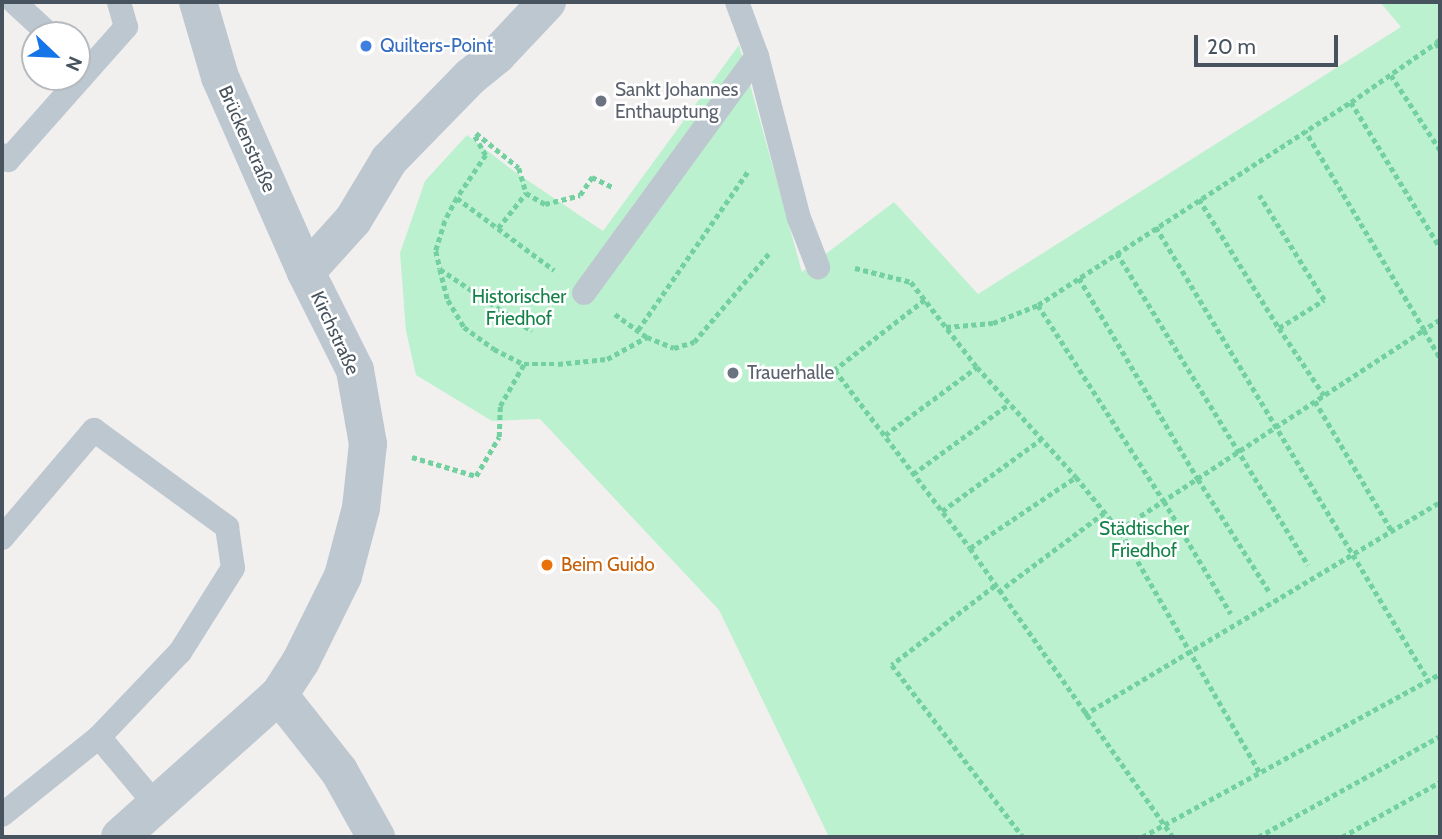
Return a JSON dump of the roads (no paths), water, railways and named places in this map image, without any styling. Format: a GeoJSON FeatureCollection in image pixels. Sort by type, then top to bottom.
{"type":"FeatureCollection","features":[{"type":"Feature","properties":{"kind":"street","name":"Brückenstraße"},"geometry":{"type":"LineString","coordinates":[[198,2],[220,77],[306,272]]}},
{"type":"Feature","properties":{"kind":"street","name":"Kirchstraße"},"geometry":{"type":"LineString","coordinates":[[120,837],[279,695],[324,620],[343,576],[361,508],[368,444],[355,370],[306,272],[354,220],[388,160],[470,77],[498,55],[547,2]]}},
{"type":"Feature","properties":{"kind":"street"},"geometry":{"type":"LineString","coordinates":[[279,695],[339,771],[376,837]]}},
{"type":"Feature","properties":{"kind":"lane"},"geometry":{"type":"LineString","coordinates":[[14,2],[35,21]]}},
{"type":"Feature","properties":{"kind":"lane"},"geometry":{"type":"LineString","coordinates":[[91,57],[126,27],[119,2]]}},
{"type":"Feature","properties":{"kind":"lane"},"geometry":{"type":"LineString","coordinates":[[737,2],[757,56],[799,218],[818,267]]}},
{"type":"Feature","properties":{"kind":"lane"},"geometry":{"type":"LineString","coordinates":[[584,293],[757,56]]}},
{"type":"Feature","properties":{"kind":"lane"},"geometry":{"type":"LineString","coordinates":[[2,155],[8,160],[62,91]]}},
{"type":"Feature","properties":{"kind":"lane"},"geometry":{"type":"LineString","coordinates":[[2,538],[94,430],[227,527],[233,568],[180,652],[99,737],[2,816]]}},
{"type":"Feature","properties":{"kind":"lane"},"geometry":{"type":"LineString","coordinates":[[99,737],[157,806]]}},
{"type":"Feature","properties":{"kind":"place","name":"Quilters-Point"},"geometry":{"type":"Point","coordinates":[366,46]}},
{"type":"Feature","properties":{"kind":"place","name":"Sankt Johannes Enthauptung"},"geometry":{"type":"Point","coordinates":[601,101]}},
{"type":"Feature","properties":{"kind":"place","name":"Trauerhalle"},"geometry":{"type":"Point","coordinates":[733,373]}},
{"type":"Feature","properties":{"kind":"place","name":"Beim Guido"},"geometry":{"type":"Point","coordinates":[547,565]}},
{"type":"Feature","properties":{"kind":"park label","name":"Historischer Friedhof"},"geometry":{"type":"Point","coordinates":[519,308]}},
{"type":"Feature","properties":{"kind":"park label","name":"Städtischer Friedhof"},"geometry":{"type":"Point","coordinates":[1144,540]}}]}
